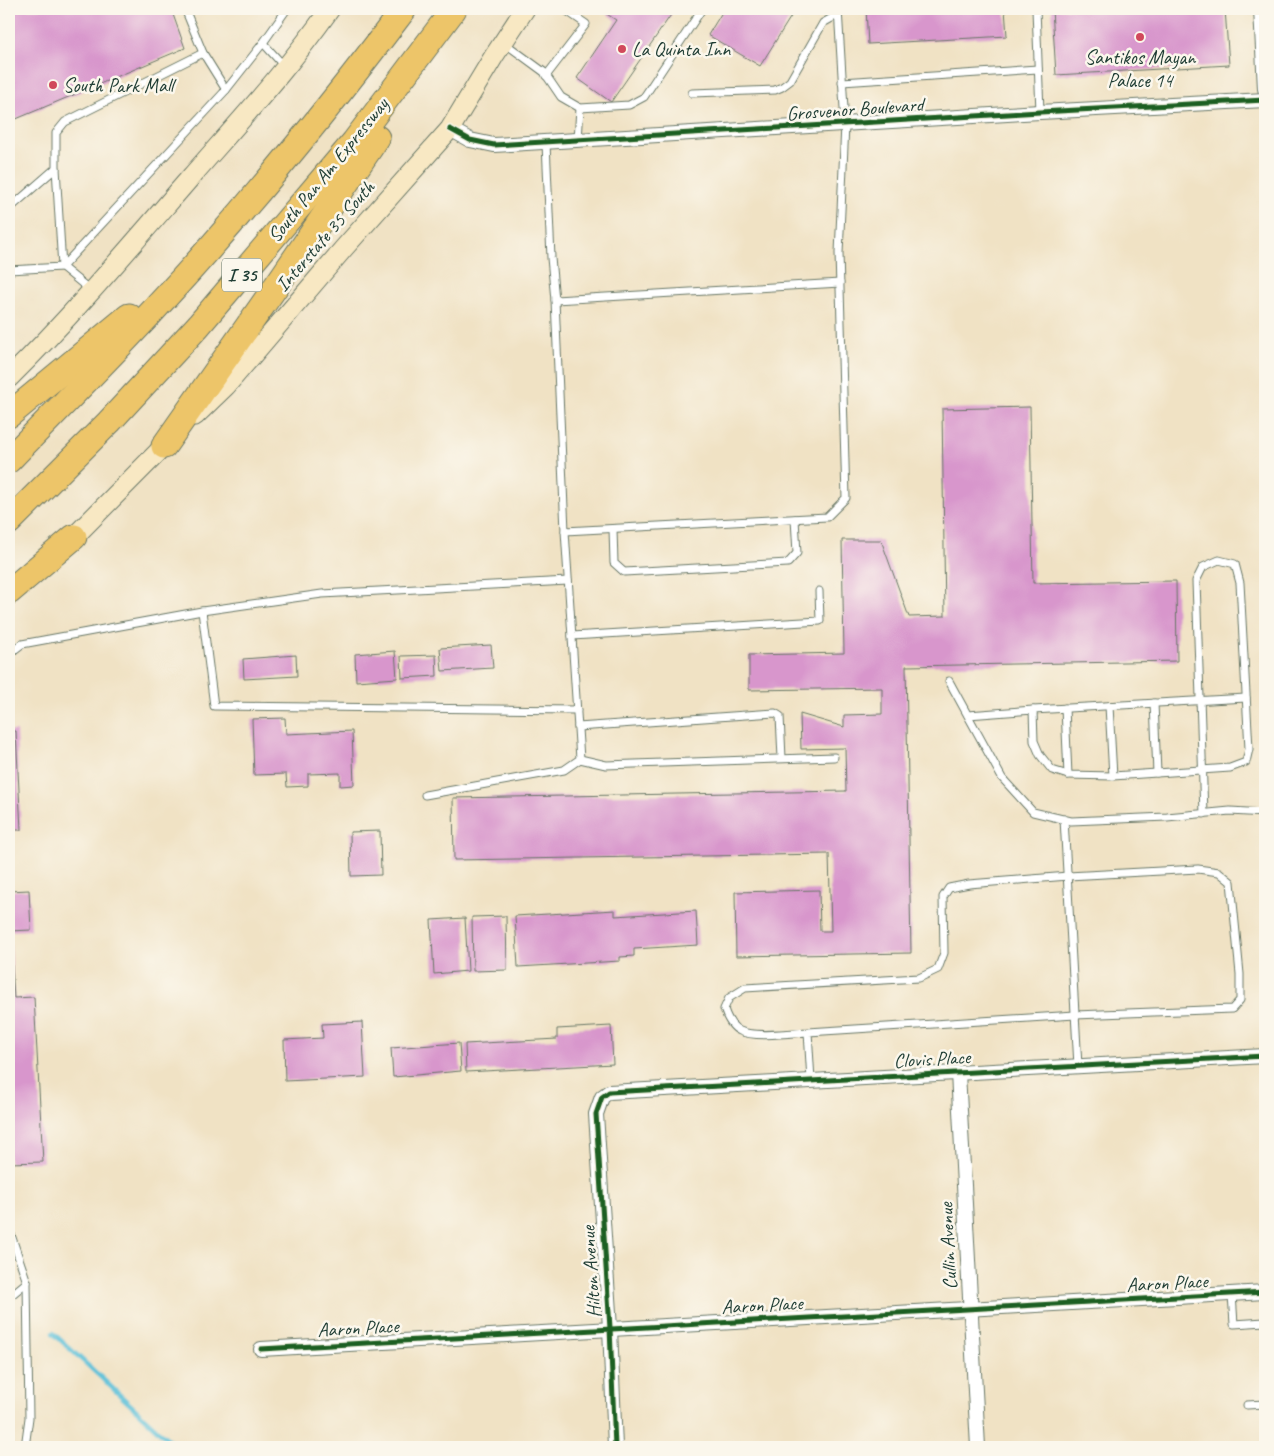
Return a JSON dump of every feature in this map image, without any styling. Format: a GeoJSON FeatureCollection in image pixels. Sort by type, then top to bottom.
{"type":"FeatureCollection","features":[{"type":"Feature","properties":{"kind":"highway","name":"South Pan Am Expressway"},"geometry":{"type":"LineString","coordinates":[[9,460],[131,335],[208,250],[338,94],[404,9]]}},
{"type":"Feature","properties":{"kind":"highway","name":"South Pan Am Expressway"},"geometry":{"type":"LineString","coordinates":[[9,522],[102,429],[198,326],[354,142],[454,9]]}},
{"type":"Feature","properties":{"kind":"highway"},"geometry":{"type":"LineString","coordinates":[[164,446],[281,279],[364,156],[469,9]]}},
{"type":"Feature","properties":{"kind":"highway"},"geometry":{"type":"LineString","coordinates":[[9,415],[208,250]]}},
{"type":"Feature","properties":{"kind":"highway"},"geometry":{"type":"LineString","coordinates":[[9,592],[74,537]]}},
{"type":"Feature","properties":{"kind":"main road"},"geometry":{"type":"LineString","coordinates":[[9,378],[92,291],[285,68],[306,43],[330,9]]}},
{"type":"Feature","properties":{"kind":"main road","name":"Interstate 35 South"},"geometry":{"type":"LineString","coordinates":[[9,603],[226,386],[344,248],[450,129],[525,9]]}},
{"type":"Feature","properties":{"kind":"street"},"geometry":{"type":"LineString","coordinates":[[1261,9],[1264,30],[1265,89]]}},
{"type":"Feature","properties":{"kind":"street","name":"Grosvenor Boulevard"},"geometry":{"type":"LineString","coordinates":[[450,129],[470,140],[494,145],[1265,100]]}},
{"type":"Feature","properties":{"kind":"street","name":"Clovis Place"},"geometry":{"type":"LineString","coordinates":[[602,1097],[609,1092],[620,1090],[1265,1056]]}},
{"type":"Feature","properties":{"kind":"street","name":"Cullin Avenue"},"geometry":{"type":"LineString","coordinates":[[958,1073],[978,1447]]}},
{"type":"Feature","properties":{"kind":"street","name":"Hilton Avenue"},"geometry":{"type":"LineString","coordinates":[[602,1097],[596,1114],[610,1328],[615,1447]]}},
{"type":"Feature","properties":{"kind":"street","name":"Aaron Place"},"geometry":{"type":"LineString","coordinates":[[261,1349],[1265,1292]]}},
{"type":"Feature","properties":{"kind":"lane"},"geometry":{"type":"LineString","coordinates":[[185,9],[203,53],[226,90]]}},
{"type":"Feature","properties":{"kind":"lane"},"geometry":{"type":"LineString","coordinates":[[62,267],[226,90],[288,9]]}},
{"type":"Feature","properties":{"kind":"lane"},"geometry":{"type":"LineString","coordinates":[[546,76],[586,24],[564,9]]}},
{"type":"Feature","properties":{"kind":"lane"},"geometry":{"type":"LineString","coordinates":[[503,42],[544,72],[561,97],[580,108],[629,105],[644,97],[702,9]]}},
{"type":"Feature","properties":{"kind":"lane"},"geometry":{"type":"LineString","coordinates":[[1036,9],[1040,112]]}},
{"type":"Feature","properties":{"kind":"lane"},"geometry":{"type":"LineString","coordinates":[[565,531],[827,517],[846,498],[839,253],[845,125],[838,11]]}},
{"type":"Feature","properties":{"kind":"lane"},"geometry":{"type":"LineString","coordinates":[[692,93],[775,90],[782,88],[790,81],[822,22],[838,11]]}},
{"type":"Feature","properties":{"kind":"lane"},"geometry":{"type":"LineString","coordinates":[[263,43],[285,68]]}},
{"type":"Feature","properties":{"kind":"lane"},"geometry":{"type":"LineString","coordinates":[[62,267],[56,168],[56,134],[64,122],[203,53]]}},
{"type":"Feature","properties":{"kind":"lane"},"geometry":{"type":"LineString","coordinates":[[842,82],[1038,69]]}},
{"type":"Feature","properties":{"kind":"lane"},"geometry":{"type":"LineString","coordinates":[[578,141],[580,108]]}},
{"type":"Feature","properties":{"kind":"lane"},"geometry":{"type":"LineString","coordinates":[[546,143],[565,531],[580,758]]}},
{"type":"Feature","properties":{"kind":"lane"},"geometry":{"type":"LineString","coordinates":[[9,209],[56,168]]}},
{"type":"Feature","properties":{"kind":"lane"},"geometry":{"type":"LineString","coordinates":[[9,270],[62,267],[92,291]]}},
{"type":"Feature","properties":{"kind":"lane"},"geometry":{"type":"LineString","coordinates":[[555,300],[840,283]]}},
{"type":"Feature","properties":{"kind":"lane"},"geometry":{"type":"LineString","coordinates":[[613,529],[614,563],[624,572],[644,571],[788,563],[796,553],[795,519]]}},
{"type":"Feature","properties":{"kind":"lane"},"geometry":{"type":"LineString","coordinates":[[1034,710],[1034,741],[1040,755],[1052,770],[1068,775],[1113,776],[1203,770],[1230,768],[1246,762],[1249,748],[1240,583],[1236,564],[1220,560],[1203,567],[1196,581],[1203,770],[1204,814]]}},
{"type":"Feature","properties":{"kind":"lane"},"geometry":{"type":"LineString","coordinates":[[9,654],[22,644],[202,611],[322,594],[568,581]]}},
{"type":"Feature","properties":{"kind":"lane"},"geometry":{"type":"LineString","coordinates":[[572,636],[820,620],[819,591]]}},
{"type":"Feature","properties":{"kind":"lane"},"geometry":{"type":"LineString","coordinates":[[202,611],[214,706],[577,710]]}},
{"type":"Feature","properties":{"kind":"lane"},"geometry":{"type":"LineString","coordinates":[[950,681],[1002,778],[1033,812],[1071,821],[1158,818],[1230,811],[1265,812]]}},
{"type":"Feature","properties":{"kind":"lane"},"geometry":{"type":"LineString","coordinates":[[968,715],[1246,698]]}},
{"type":"Feature","properties":{"kind":"lane"},"geometry":{"type":"LineString","coordinates":[[1154,703],[1157,773]]}},
{"type":"Feature","properties":{"kind":"lane"},"geometry":{"type":"LineString","coordinates":[[1109,706],[1113,776]]}},
{"type":"Feature","properties":{"kind":"lane"},"geometry":{"type":"LineString","coordinates":[[1065,708],[1068,775]]}},
{"type":"Feature","properties":{"kind":"lane"},"geometry":{"type":"LineString","coordinates":[[578,727],[775,713],[780,716],[782,758]]}},
{"type":"Feature","properties":{"kind":"lane"},"geometry":{"type":"LineString","coordinates":[[580,758],[606,765],[834,757]]}},
{"type":"Feature","properties":{"kind":"lane"},"geometry":{"type":"LineString","coordinates":[[425,795],[564,770],[580,758]]}},
{"type":"Feature","properties":{"kind":"lane"},"geometry":{"type":"LineString","coordinates":[[1064,819],[1078,1066]]}},
{"type":"Feature","properties":{"kind":"lane"},"geometry":{"type":"LineString","coordinates":[[1198,869],[1219,872],[1232,882],[1240,974],[1240,1000],[1232,1009],[1075,1015],[808,1032],[753,1034],[739,1031],[728,1021],[724,1009],[729,998],[745,988],[919,978],[938,969],[944,953],[944,897],[949,888],[969,884],[1068,876],[1198,869]]}},
{"type":"Feature","properties":{"kind":"lane"},"geometry":{"type":"LineString","coordinates":[[808,1032],[811,1080]]}},
{"type":"Feature","properties":{"kind":"lane"},"geometry":{"type":"LineString","coordinates":[[9,1229],[27,1282],[29,1418],[27,1446]]}},
{"type":"Feature","properties":{"kind":"lane"},"geometry":{"type":"LineString","coordinates":[[9,1297],[27,1282]]}},
{"type":"Feature","properties":{"kind":"lane"},"geometry":{"type":"LineString","coordinates":[[1232,1294],[1234,1324],[1265,1322]]}},
{"type":"Feature","properties":{"kind":"lane"},"geometry":{"type":"LineString","coordinates":[[1247,1405],[1265,1404]]}},
{"type":"Feature","properties":{"kind":"building","name":"South Park Mall"},"geometry":{"type":"Polygon","coordinates":[[[9,9],[171,9],[185,48],[9,122],[9,9]]]}},
{"type":"Feature","properties":{"kind":"building","name":"La Quinta Inn"},"geometry":{"type":"Polygon","coordinates":[[[599,9],[675,9],[611,102],[577,78],[616,20],[599,9]]]}},
{"type":"Feature","properties":{"kind":"building"},"geometry":{"type":"Polygon","coordinates":[[[724,9],[795,10],[760,66],[708,35],[724,9]]]}},
{"type":"Feature","properties":{"kind":"building"},"geometry":{"type":"Polygon","coordinates":[[[866,9],[1005,9],[1007,36],[868,44],[866,9]]]}},
{"type":"Feature","properties":{"kind":"building","name":"Santikos Mayan Palace 14"},"geometry":{"type":"Polygon","coordinates":[[[1052,9],[1225,9],[1229,65],[1056,75],[1052,9]]]}},
{"type":"Feature","properties":{"kind":"building"},"geometry":{"type":"Polygon","coordinates":[[[1030,407],[1033,583],[1176,581],[1177,661],[906,666],[911,953],[736,956],[735,892],[819,890],[820,931],[831,931],[829,854],[454,860],[453,798],[846,791],[845,748],[801,749],[800,714],[844,727],[844,715],[882,714],[882,688],[749,690],[749,655],[844,653],[842,540],[881,540],[909,617],[945,616],[942,409],[1030,407]]]}},
{"type":"Feature","properties":{"kind":"building"},"geometry":{"type":"Polygon","coordinates":[[[491,645],[493,668],[442,671],[440,648],[491,645]]]}},
{"type":"Feature","properties":{"kind":"building"},"geometry":{"type":"Polygon","coordinates":[[[395,651],[397,678],[356,681],[355,654],[395,651]]]}},
{"type":"Feature","properties":{"kind":"building"},"geometry":{"type":"Polygon","coordinates":[[[296,655],[297,676],[244,679],[243,659],[296,655]]]}},
{"type":"Feature","properties":{"kind":"building"},"geometry":{"type":"Polygon","coordinates":[[[436,655],[437,676],[402,678],[401,656],[436,655]]]}},
{"type":"Feature","properties":{"kind":"building"},"geometry":{"type":"Polygon","coordinates":[[[285,718],[286,734],[352,731],[354,785],[340,786],[340,773],[308,774],[308,786],[287,787],[286,774],[254,775],[252,719],[285,718]]]}},
{"type":"Feature","properties":{"kind":"building"},"geometry":{"type":"Polygon","coordinates":[[[9,731],[16,731],[21,830],[9,830],[9,731]]]}},
{"type":"Feature","properties":{"kind":"building"},"geometry":{"type":"Polygon","coordinates":[[[380,831],[381,875],[351,876],[350,832],[380,831]]]}},
{"type":"Feature","properties":{"kind":"building"},"geometry":{"type":"Polygon","coordinates":[[[29,890],[31,930],[9,931],[9,891],[29,890]]]}},
{"type":"Feature","properties":{"kind":"building"},"geometry":{"type":"Polygon","coordinates":[[[615,910],[615,916],[696,911],[698,945],[634,949],[634,956],[620,957],[620,961],[518,967],[515,916],[615,910]]]}},
{"type":"Feature","properties":{"kind":"building"},"geometry":{"type":"Polygon","coordinates":[[[506,916],[507,970],[473,971],[472,917],[506,916]]]}},
{"type":"Feature","properties":{"kind":"building"},"geometry":{"type":"Polygon","coordinates":[[[465,918],[468,971],[434,974],[431,920],[465,918]]]}},
{"type":"Feature","properties":{"kind":"building"},"geometry":{"type":"Polygon","coordinates":[[[9,933],[14,998],[34,997],[43,1162],[9,1163],[9,933]]]}},
{"type":"Feature","properties":{"kind":"building"},"geometry":{"type":"Polygon","coordinates":[[[362,1022],[365,1077],[285,1081],[284,1040],[323,1038],[322,1024],[362,1022]]]}},
{"type":"Feature","properties":{"kind":"building"},"geometry":{"type":"Polygon","coordinates":[[[611,1026],[613,1064],[466,1072],[465,1044],[557,1039],[557,1029],[611,1026]]]}},
{"type":"Feature","properties":{"kind":"building"},"geometry":{"type":"Polygon","coordinates":[[[459,1043],[461,1071],[393,1077],[391,1048],[459,1043]]]}},
{"type":"Feature","properties":{"kind":"waterway"},"geometry":{"type":"LineString","coordinates":[[53,1333],[176,1447]]}},
{"type":"Feature","properties":{"kind":"cycle path"},"geometry":{"type":"LineString","coordinates":[[450,129],[470,140],[494,145],[1265,100]]}},
{"type":"Feature","properties":{"kind":"cycle path"},"geometry":{"type":"LineString","coordinates":[[615,1447],[610,1328],[596,1114],[602,1097],[609,1092],[1265,1056]]}},
{"type":"Feature","properties":{"kind":"cycle path"},"geometry":{"type":"LineString","coordinates":[[261,1349],[1265,1292]]}},
{"type":"Feature","properties":{"kind":"place","name":"Santikos Mayan Palace 14"},"geometry":{"type":"Point","coordinates":[1140,37]}},
{"type":"Feature","properties":{"kind":"place","name":"La Quinta Inn"},"geometry":{"type":"Point","coordinates":[622,49]}},
{"type":"Feature","properties":{"kind":"place","name":"South Park Mall"},"geometry":{"type":"Point","coordinates":[53,85]}}]}
